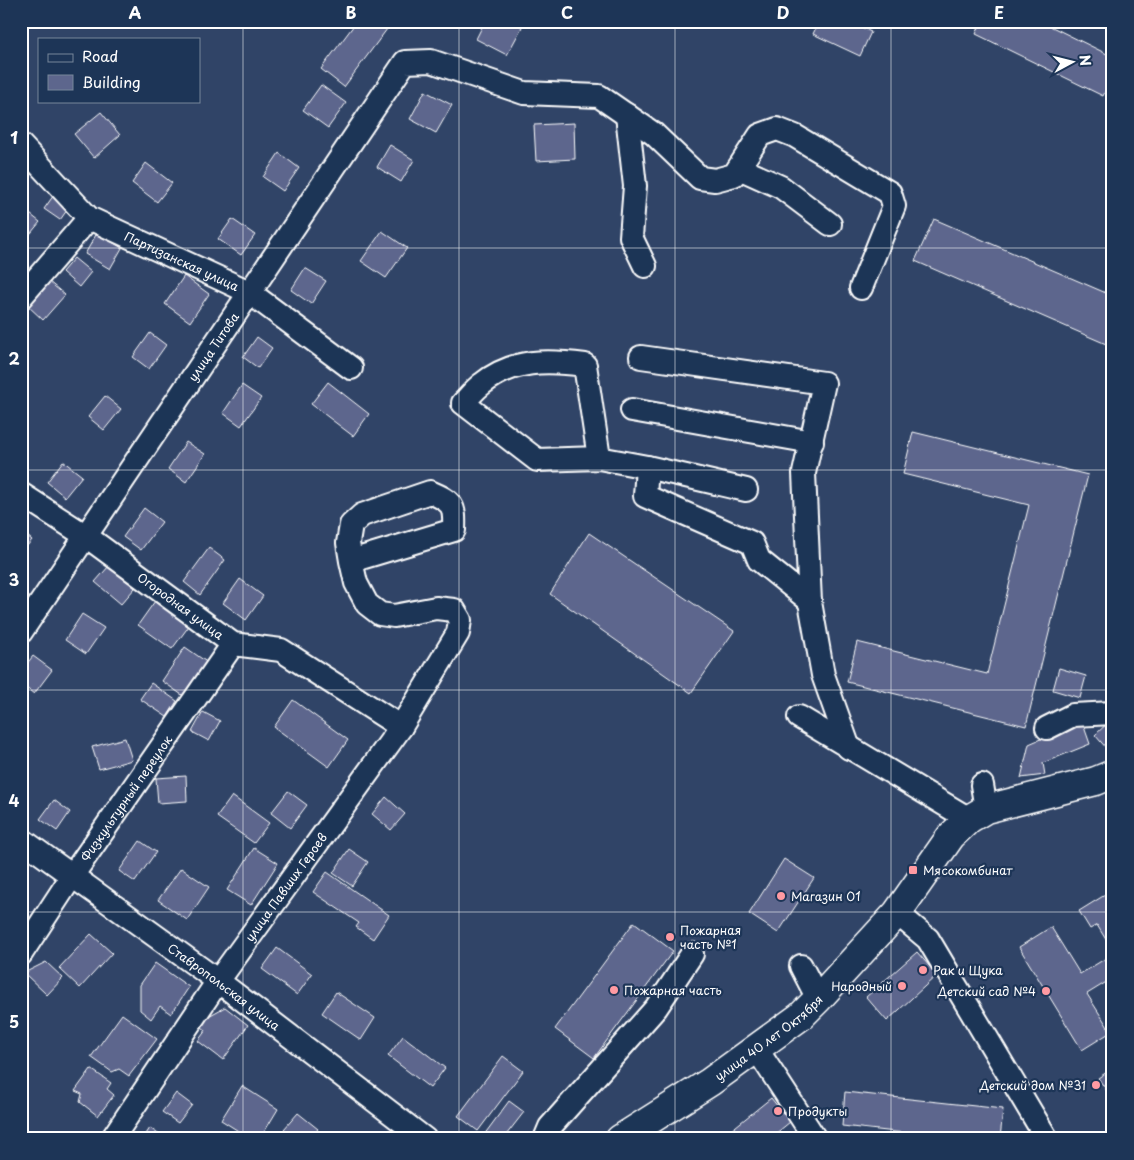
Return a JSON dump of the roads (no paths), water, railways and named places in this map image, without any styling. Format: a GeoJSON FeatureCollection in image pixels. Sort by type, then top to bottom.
{"type":"FeatureCollection","features":[{"type":"Feature","properties":{"kind":"main road","name":"улица 40 лет Октября"},"geometry":{"type":"LineString","coordinates":[[620,1139],[710,1082],[801,1016],[897,913],[951,836],[979,804],[1096,781],[1113,774]]}},
{"type":"Feature","properties":{"kind":"street","name":"улица Титова"},"geometry":{"type":"LineString","coordinates":[[21,632],[406,62],[431,61],[524,93],[599,96],[627,116]]}},
{"type":"Feature","properties":{"kind":"street"},"geometry":{"type":"LineString","coordinates":[[627,116],[654,134],[700,178],[715,180],[734,175],[760,135],[776,129],[795,136],[890,193],[894,206],[861,288]]}},
{"type":"Feature","properties":{"kind":"street"},"geometry":{"type":"LineString","coordinates":[[627,116],[635,186],[631,237],[645,266]]}},
{"type":"Feature","properties":{"kind":"street","name":"Партизанская улица"},"geometry":{"type":"LineString","coordinates":[[21,145],[89,218],[249,292],[351,368]]}},
{"type":"Feature","properties":{"kind":"street"},"geometry":{"type":"LineString","coordinates":[[739,168],[781,187],[830,224]]}},
{"type":"Feature","properties":{"kind":"street"},"geometry":{"type":"LineString","coordinates":[[21,297],[89,218]]}},
{"type":"Feature","properties":{"kind":"street"},"geometry":{"type":"LineString","coordinates":[[640,357],[824,383],[804,474],[810,601],[823,675],[849,748]]}},
{"type":"Feature","properties":{"kind":"street"},"geometry":{"type":"LineString","coordinates":[[599,458],[585,365],[532,362],[504,369],[481,384],[463,403],[537,460],[599,458],[648,467],[746,490]]}},
{"type":"Feature","properties":{"kind":"street"},"geometry":{"type":"LineString","coordinates":[[632,410],[812,442]]}},
{"type":"Feature","properties":{"kind":"street"},"geometry":{"type":"LineString","coordinates":[[648,467],[645,496],[752,543],[760,560],[810,601]]}},
{"type":"Feature","properties":{"kind":"street"},"geometry":{"type":"LineString","coordinates":[[430,492],[447,499],[455,512],[454,530],[350,561],[348,543],[351,525],[362,516],[430,492]]}},
{"type":"Feature","properties":{"kind":"street","name":"Огородная улица"},"geometry":{"type":"LineString","coordinates":[[21,494],[86,536],[233,644],[281,650],[401,727]]}},
{"type":"Feature","properties":{"kind":"street","name":"улица Павших Героев"},"geometry":{"type":"LineString","coordinates":[[112,1139],[218,981],[401,727],[458,633],[460,620],[454,610],[436,608],[394,616],[380,614],[366,604],[356,583],[350,561]]}},
{"type":"Feature","properties":{"kind":"street","name":"Физкультурный переулок"},"geometry":{"type":"LineString","coordinates":[[21,954],[72,876],[233,644]]}},
{"type":"Feature","properties":{"kind":"street"},"geometry":{"type":"LineString","coordinates":[[1048,728],[1073,715],[1113,713]]}},
{"type":"Feature","properties":{"kind":"street"},"geometry":{"type":"LineString","coordinates":[[799,717],[849,748],[979,804]]}},
{"type":"Feature","properties":{"kind":"street","name":"Ставропольская улица"},"geometry":{"type":"LineString","coordinates":[[21,840],[218,981],[425,1139]]}},
{"type":"Feature","properties":{"kind":"street"},"geometry":{"type":"LineString","coordinates":[[897,913],[928,939],[1042,1137]]}},
{"type":"Feature","properties":{"kind":"street"},"geometry":{"type":"LineString","coordinates":[[545,1139],[550,1127],[656,1008],[692,954]]}},
{"type":"Feature","properties":{"kind":"street"},"geometry":{"type":"LineString","coordinates":[[801,966],[818,999]]}},
{"type":"Feature","properties":{"kind":"street"},"geometry":{"type":"LineString","coordinates":[[756,1048],[819,1138]]}},
{"type":"Feature","properties":{"kind":"place","name":"Мясокомбинат"},"geometry":{"type":"Point","coordinates":[913,870]}},
{"type":"Feature","properties":{"kind":"place","name":"Магазин 01"},"geometry":{"type":"Point","coordinates":[781,896]}},
{"type":"Feature","properties":{"kind":"place","name":"Пожарная часть №1"},"geometry":{"type":"Point","coordinates":[670,937]}},
{"type":"Feature","properties":{"kind":"place","name":"Рак и Щука"},"geometry":{"type":"Point","coordinates":[923,970]}},
{"type":"Feature","properties":{"kind":"place","name":"Народный"},"geometry":{"type":"Point","coordinates":[902,986]}},
{"type":"Feature","properties":{"kind":"place","name":"Пожарная часть"},"geometry":{"type":"Point","coordinates":[614,990]}},
{"type":"Feature","properties":{"kind":"place","name":"Детский сад №4"},"geometry":{"type":"Point","coordinates":[1046,991]}},
{"type":"Feature","properties":{"kind":"place","name":"Детский дом №31"},"geometry":{"type":"Point","coordinates":[1096,1085]}},
{"type":"Feature","properties":{"kind":"place","name":"Продукты"},"geometry":{"type":"Point","coordinates":[778,1111]}}]}
